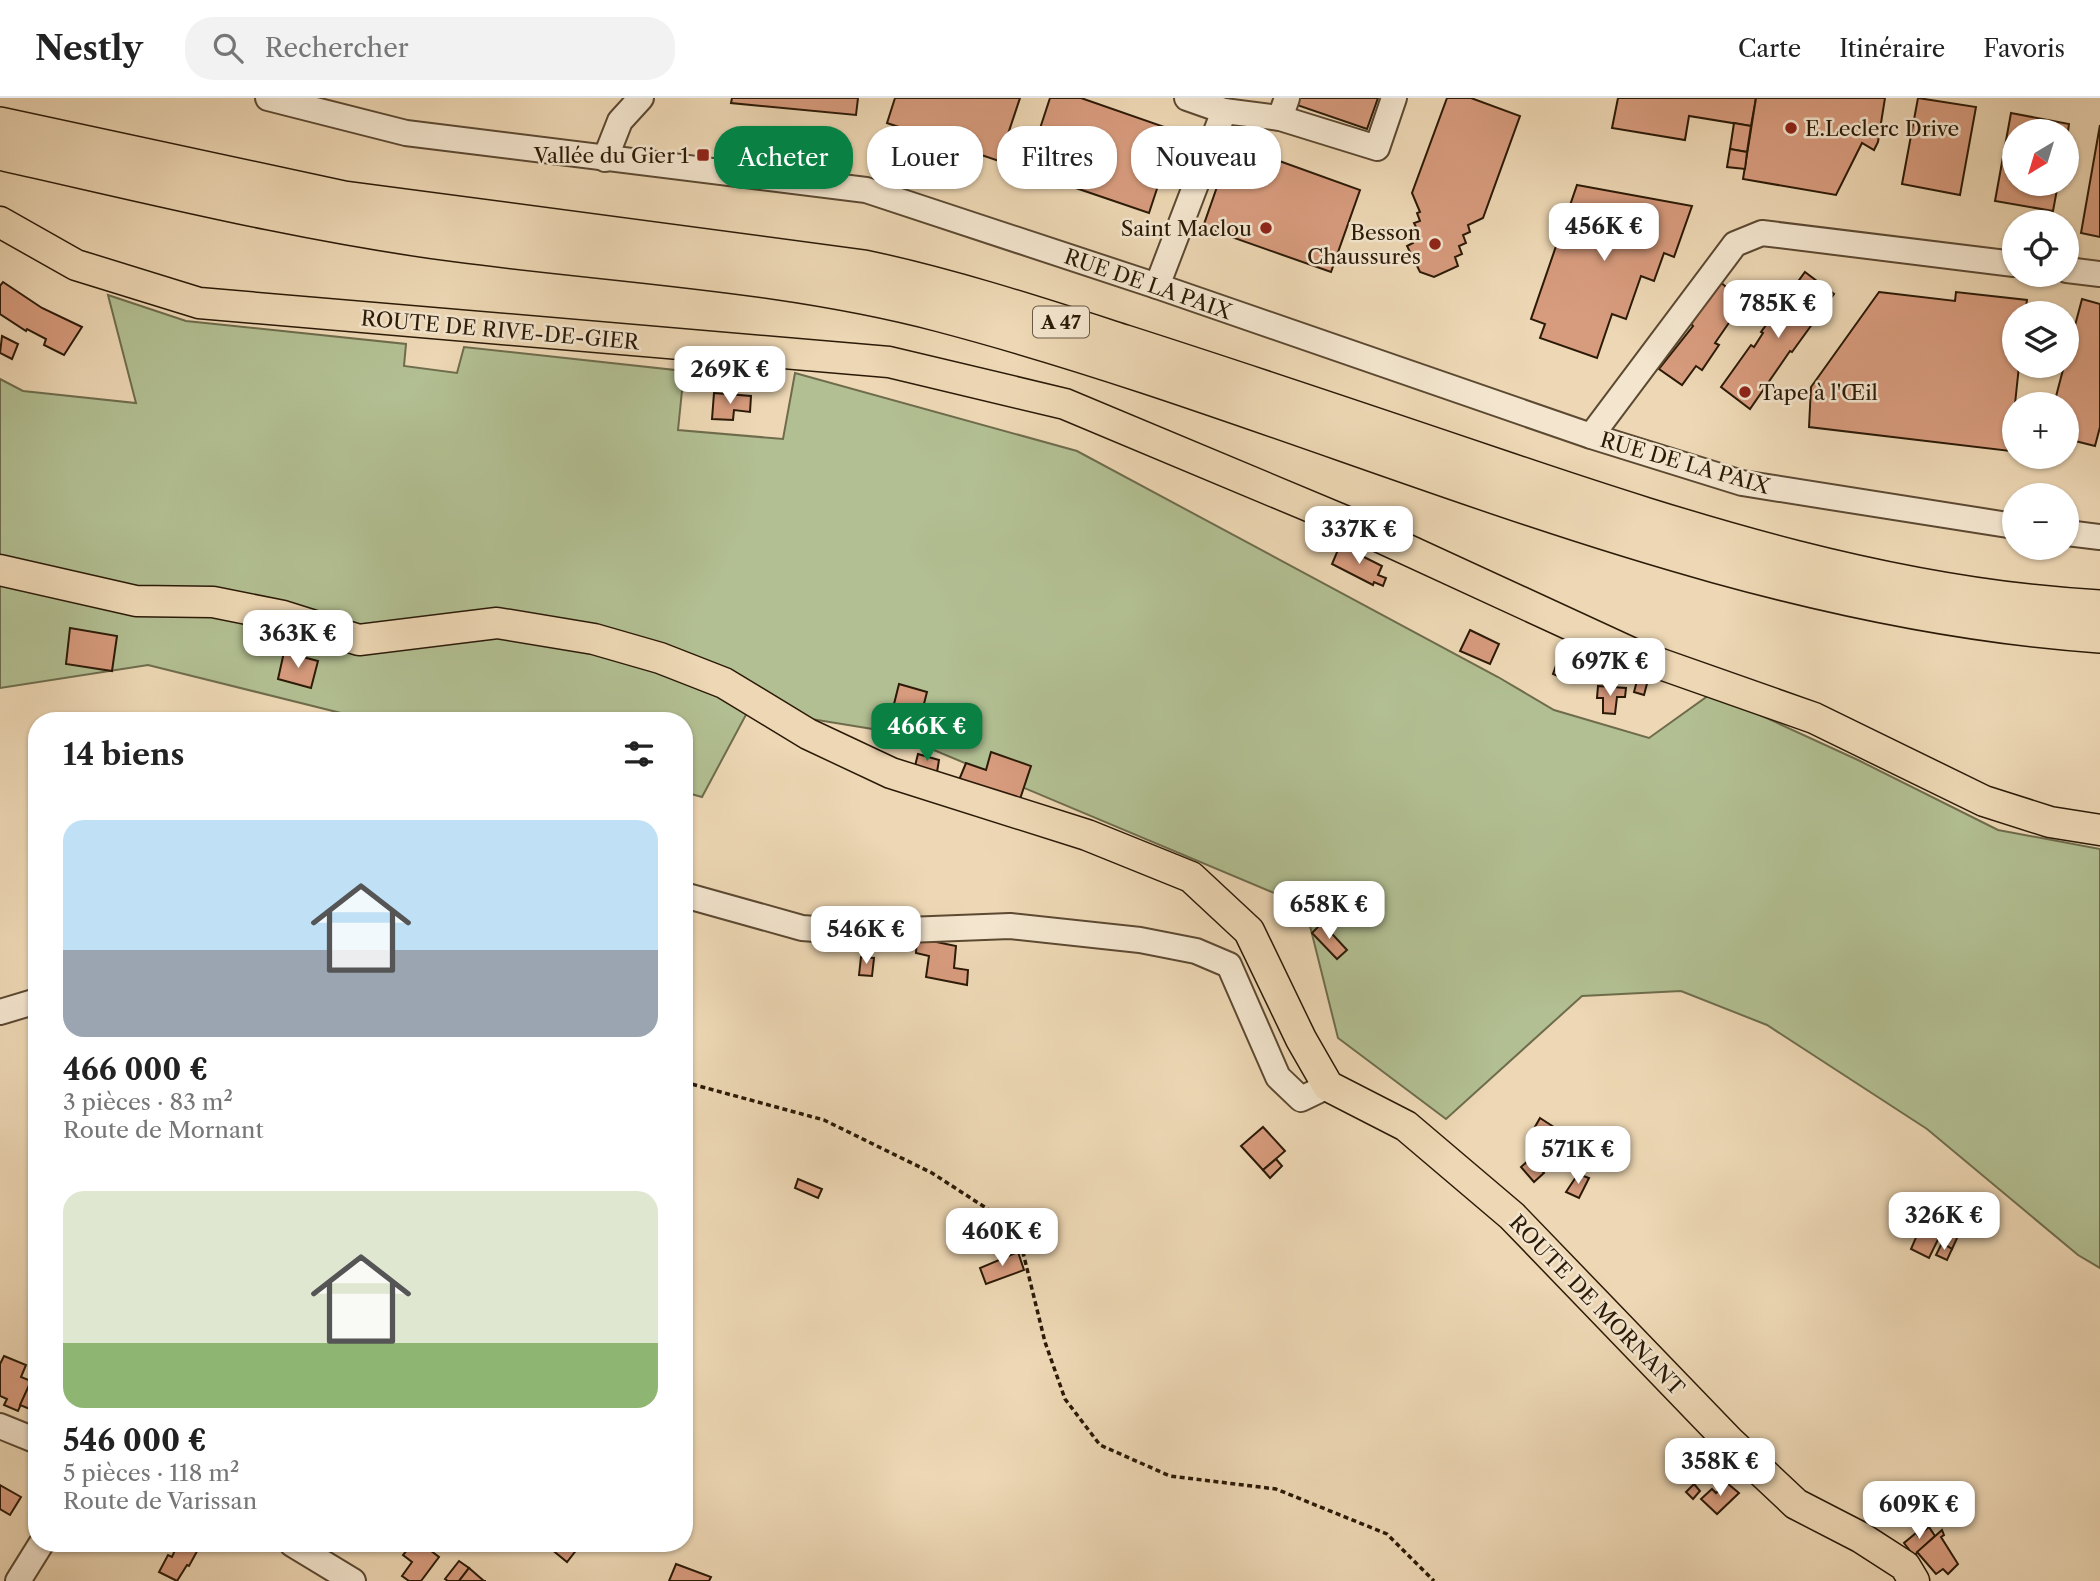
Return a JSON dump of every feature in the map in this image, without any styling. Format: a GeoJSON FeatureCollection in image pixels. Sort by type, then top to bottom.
{"type":"FeatureCollection","features":[{"type":"Feature","properties":{"kind":"highway","name":"A 47"},"geometry":{"type":"LineString","coordinates":[[0,125],[344,199],[864,268],[939,285],[1220,374],[1646,517],[1795,559],[1950,591],[2100,608]]}},
{"type":"Feature","properties":{"kind":"highway","name":"A 47"},"geometry":{"type":"LineString","coordinates":[[0,152],[333,224],[452,244],[784,284],[895,303],[1018,335],[1514,503],[1720,566],[1800,586],[1949,616],[2100,635]]}},
{"type":"Feature","properties":{"kind":"main road","name":"ROUTE DE RIVE-DE-GIER"},"geometry":{"type":"LineString","coordinates":[[0,222],[76,265],[199,303],[889,362],[1065,404],[1347,522],[1638,656],[1814,718],[1984,801],[2050,822],[2100,831]]}},
{"type":"Feature","properties":{"kind":"main road"},"geometry":{"type":"LineString","coordinates":[[0,570],[136,601],[214,602],[283,616],[359,640],[497,623],[594,639],[660,658],[724,683],[808,734],[891,773],[1087,835],[1191,877],[1248,931],[1301,1039],[1328,1086]]}},
{"type":"Feature","properties":{"kind":"main road","name":"ROUTE DE MORNANT"},"geometry":{"type":"LineString","coordinates":[[1328,1086],[1406,1126],[1512,1216],[1729,1441],[1796,1504],[1860,1536],[1905,1566],[1914,1581]]}},
{"type":"Feature","properties":{"kind":"street","name":"RUE DE LA PAIX"},"geometry":{"type":"LineString","coordinates":[[268,98],[406,133],[866,190],[1157,286],[1591,436],[1742,483],[2002,524]]}},
{"type":"Feature","properties":{"kind":"street"},"geometry":{"type":"LineString","coordinates":[[605,159],[620,121],[640,98]]}},
{"type":"Feature","properties":{"kind":"street"},"geometry":{"type":"LineString","coordinates":[[1187,98],[1224,111],[1283,108],[1377,148],[1394,98]]}},
{"type":"Feature","properties":{"kind":"street"},"geometry":{"type":"LineString","coordinates":[[1157,286],[1224,111]]}},
{"type":"Feature","properties":{"kind":"street"},"geometry":{"type":"LineString","coordinates":[[1591,436],[1735,244],[1762,233],[2002,263]]}},
{"type":"Feature","properties":{"kind":"street"},"geometry":{"type":"LineString","coordinates":[[2079,271],[2100,274]]}},
{"type":"Feature","properties":{"kind":"street"},"geometry":{"type":"LineString","coordinates":[[2079,534],[2100,537]]}},
{"type":"Feature","properties":{"kind":"street"},"geometry":{"type":"LineString","coordinates":[[693,898],[802,928],[855,932],[1010,926],[1140,940],[1196,951],[1229,965],[1278,1077],[1300,1099],[1328,1086]]}},
{"type":"Feature","properties":{"kind":"street"},"geometry":{"type":"LineString","coordinates":[[3,1008],[28,1003]]}},
{"type":"Feature","properties":{"kind":"street"},"geometry":{"type":"LineString","coordinates":[[0,1426],[28,1437]]}},
{"type":"Feature","properties":{"kind":"street"},"geometry":{"type":"LineString","coordinates":[[18,1581],[36,1552]]}},
{"type":"Feature","properties":{"kind":"street"},"geometry":{"type":"LineString","coordinates":[[305,1552],[353,1581]]}},
{"type":"Feature","properties":{"kind":"path"},"geometry":{"type":"LineString","coordinates":[[693,1085],[824,1121],[932,1173],[1017,1228],[1045,1342],[1065,1399],[1100,1444],[1170,1476],[1276,1489],[1387,1534],[1434,1581]]}},
{"type":"Feature","properties":{"kind":"green space"},"geometry":{"type":"Polygon","coordinates":[[[108,295],[186,321],[406,344],[404,366],[457,373],[464,347],[684,371],[678,430],[783,439],[795,373],[1077,451],[1498,677],[1554,710],[1649,738],[1712,693],[1858,760],[1998,830],[2100,849],[2100,1268],[2078,1255],[1927,1129],[1767,1025],[1681,991],[1582,996],[1446,1119],[1338,1038],[1305,906],[891,732],[749,709],[702,797],[693,794],[693,712],[337,712],[148,665],[0,688],[0,379],[23,391],[136,403],[108,295]]]}},
{"type":"Feature","properties":{"kind":"building"},"geometry":{"type":"Polygon","coordinates":[[[732,98],[858,98],[856,115],[731,103],[732,98]]]}},
{"type":"Feature","properties":{"kind":"building"},"geometry":{"type":"Polygon","coordinates":[[[895,98],[1020,98],[1011,126],[997,126],[997,160],[983,156],[983,126],[896,126],[887,123],[895,98]]]}},
{"type":"Feature","properties":{"kind":"building"},"geometry":{"type":"Polygon","coordinates":[[[1050,98],[1081,98],[1162,126],[1131,126],[1131,189],[1157,189],[1149,213],[1079,189],[1117,189],[1117,126],[1041,126],[1050,98]]]}},
{"type":"Feature","properties":{"kind":"building"},"geometry":{"type":"Polygon","coordinates":[[[1296,98],[1378,98],[1367,129],[1294,104],[1296,98]]]}},
{"type":"Feature","properties":{"kind":"building"},"geometry":{"type":"Polygon","coordinates":[[[1447,98],[1471,98],[1520,116],[1483,218],[1468,225],[1470,232],[1463,235],[1466,243],[1459,246],[1462,254],[1455,257],[1458,266],[1434,277],[1420,272],[1407,246],[1413,243],[1410,235],[1418,231],[1414,223],[1420,221],[1417,213],[1420,212],[1412,193],[1447,98]]]}},
{"type":"Feature","properties":{"kind":"building"},"geometry":{"type":"Polygon","coordinates":[[[1618,98],[1756,98],[1751,126],[1689,116],[1685,140],[1612,128],[1618,98]]]}},
{"type":"Feature","properties":{"kind":"building"},"geometry":{"type":"Polygon","coordinates":[[[1756,98],[1885,98],[1878,142],[1874,150],[1862,143],[1836,195],[1743,179],[1756,98]]]}},
{"type":"Feature","properties":{"kind":"building"},"geometry":{"type":"Polygon","coordinates":[[[1918,98],[1976,107],[1960,195],[1902,184],[1918,98]]]}},
{"type":"Feature","properties":{"kind":"building"},"geometry":{"type":"Polygon","coordinates":[[[2011,113],[2043,119],[2010,119],[2011,113]]]}},
{"type":"Feature","properties":{"kind":"building"},"geometry":{"type":"Polygon","coordinates":[[[1734,123],[1751,126],[1747,152],[1730,149],[1734,123]]]}},
{"type":"Feature","properties":{"kind":"building"},"geometry":{"type":"Polygon","coordinates":[[[2100,125],[2100,237],[2081,233],[2100,125]]]}},
{"type":"Feature","properties":{"kind":"building"},"geometry":{"type":"Polygon","coordinates":[[[1730,149],[1747,152],[1745,169],[1727,167],[1730,149]]]}},
{"type":"Feature","properties":{"kind":"building"},"geometry":{"type":"Polygon","coordinates":[[[1281,162],[1360,190],[1331,272],[1203,227],[1216,189],[1281,189],[1281,162]]]}},
{"type":"Feature","properties":{"kind":"building"},"geometry":{"type":"Polygon","coordinates":[[[2002,162],[2002,196],[2056,196],[2053,210],[1995,201],[2002,162]]]}},
{"type":"Feature","properties":{"kind":"building"},"geometry":{"type":"Polygon","coordinates":[[[1577,185],[1692,206],[1674,257],[1664,253],[1654,281],[1641,276],[1626,319],[1612,314],[1597,358],[1540,338],[1545,324],[1531,319],[1577,185]]]}},
{"type":"Feature","properties":{"kind":"building"},"geometry":{"type":"Polygon","coordinates":[[[1805,272],[1834,294],[1750,409],[1721,387],[1751,345],[1754,347],[1763,333],[1761,332],[1805,272]]]}},
{"type":"Feature","properties":{"kind":"building"},"geometry":{"type":"Polygon","coordinates":[[[3,282],[42,308],[82,327],[64,355],[44,345],[46,339],[27,329],[26,331],[0,314],[0,286],[3,282]]]}},
{"type":"Feature","properties":{"kind":"building"},"geometry":{"type":"Polygon","coordinates":[[[1720,282],[1744,301],[1715,343],[1719,345],[1702,370],[1696,366],[1682,385],[1659,369],[1693,326],[1691,324],[1720,282]]]}},
{"type":"Feature","properties":{"kind":"building"},"geometry":{"type":"Polygon","coordinates":[[[1879,292],[1955,301],[1956,292],[2027,300],[2002,301],[2002,378],[2018,378],[2016,392],[2002,392],[2002,450],[1809,427],[1811,387],[1879,292]]]}},
{"type":"Feature","properties":{"kind":"building"},"geometry":{"type":"Polygon","coordinates":[[[2082,299],[2100,304],[2100,427],[2095,446],[2079,442],[2079,392],[2057,392],[2061,378],[2079,378],[2079,310],[2082,299]]]}},
{"type":"Feature","properties":{"kind":"building"},"geometry":{"type":"Polygon","coordinates":[[[2,336],[18,344],[12,359],[0,353],[2,336]]]}},
{"type":"Feature","properties":{"kind":"building"},"geometry":{"type":"Polygon","coordinates":[[[714,393],[751,396],[750,412],[734,410],[733,420],[712,419],[714,393]]]}},
{"type":"Feature","properties":{"kind":"building"},"geometry":{"type":"Polygon","coordinates":[[[1340,545],[1382,566],[1378,575],[1386,578],[1383,586],[1374,582],[1373,585],[1332,564],[1340,545]]]}},
{"type":"Feature","properties":{"kind":"building"},"geometry":{"type":"Polygon","coordinates":[[[70,628],[117,636],[112,671],[66,664],[70,628]]]}},
{"type":"Feature","properties":{"kind":"building"},"geometry":{"type":"Polygon","coordinates":[[[1470,630],[1499,644],[1490,664],[1460,651],[1470,630]]]}},
{"type":"Feature","properties":{"kind":"building"},"geometry":{"type":"Polygon","coordinates":[[[1575,648],[1602,660],[1595,676],[1588,672],[1586,678],[1569,672],[1565,679],[1553,674],[1557,663],[1569,667],[1575,648]]]}},
{"type":"Feature","properties":{"kind":"building"},"geometry":{"type":"Polygon","coordinates":[[[284,652],[318,661],[311,688],[278,679],[284,652]]]}},
{"type":"Feature","properties":{"kind":"building"},"geometry":{"type":"Polygon","coordinates":[[[1638,677],[1648,680],[1644,695],[1634,692],[1638,677]]]}},
{"type":"Feature","properties":{"kind":"building"},"geometry":{"type":"Polygon","coordinates":[[[899,684],[927,692],[916,735],[888,728],[899,684]]]}},
{"type":"Feature","properties":{"kind":"building"},"geometry":{"type":"Polygon","coordinates":[[[1598,686],[1626,688],[1625,697],[1617,697],[1615,714],[1603,713],[1603,698],[1597,698],[1598,686]]]}},
{"type":"Feature","properties":{"kind":"building"},"geometry":{"type":"Polygon","coordinates":[[[991,752],[1031,766],[1019,802],[959,780],[966,763],[986,770],[991,752]]]}},
{"type":"Feature","properties":{"kind":"building"},"geometry":{"type":"Polygon","coordinates":[[[918,754],[939,760],[937,772],[915,766],[918,754]]]}},
{"type":"Feature","properties":{"kind":"building"},"geometry":{"type":"Polygon","coordinates":[[[1307,882],[1312,887],[1317,883],[1329,896],[1319,906],[1300,888],[1307,882]]]}},
{"type":"Feature","properties":{"kind":"building"},"geometry":{"type":"Polygon","coordinates":[[[1322,923],[1347,950],[1337,959],[1312,933],[1322,923]]]}},
{"type":"Feature","properties":{"kind":"building"},"geometry":{"type":"Polygon","coordinates":[[[917,938],[956,946],[954,968],[968,970],[967,985],[926,977],[929,956],[916,953],[917,938]]]}},
{"type":"Feature","properties":{"kind":"building"},"geometry":{"type":"Polygon","coordinates":[[[861,957],[874,958],[872,976],[859,975],[861,957]]]}},
{"type":"Feature","properties":{"kind":"building"},"geometry":{"type":"Polygon","coordinates":[[[1540,1118],[1560,1131],[1546,1153],[1527,1141],[1540,1118]]]}},
{"type":"Feature","properties":{"kind":"building"},"geometry":{"type":"Polygon","coordinates":[[[1263,1127],[1285,1151],[1263,1170],[1241,1146],[1263,1127]]]}},
{"type":"Feature","properties":{"kind":"building"},"geometry":{"type":"Polygon","coordinates":[[[1531,1158],[1544,1173],[1534,1182],[1521,1167],[1531,1158]]]}},
{"type":"Feature","properties":{"kind":"building"},"geometry":{"type":"Polygon","coordinates":[[[1276,1159],[1282,1166],[1270,1178],[1263,1170],[1276,1159]]]}},
{"type":"Feature","properties":{"kind":"building"},"geometry":{"type":"Polygon","coordinates":[[[1578,1174],[1589,1178],[1579,1198],[1566,1192],[1578,1174]]]}},
{"type":"Feature","properties":{"kind":"building"},"geometry":{"type":"Polygon","coordinates":[[[798,1179],[822,1189],[818,1198],[795,1188],[798,1179]]]}},
{"type":"Feature","properties":{"kind":"building"},"geometry":{"type":"Polygon","coordinates":[[[1927,1212],[1947,1221],[1929,1258],[1911,1249],[1927,1212]]]}},
{"type":"Feature","properties":{"kind":"building"},"geometry":{"type":"Polygon","coordinates":[[[1947,1231],[1958,1236],[1952,1249],[1942,1243],[1947,1231]]]}},
{"type":"Feature","properties":{"kind":"building"},"geometry":{"type":"Polygon","coordinates":[[[1942,1243],[1952,1249],[1947,1260],[1936,1255],[1942,1243]]]}},
{"type":"Feature","properties":{"kind":"building"},"geometry":{"type":"Polygon","coordinates":[[[1018,1252],[1024,1270],[986,1284],[980,1268],[1018,1252]]]}},
{"type":"Feature","properties":{"kind":"building"},"geometry":{"type":"Polygon","coordinates":[[[4,1356],[26,1365],[21,1377],[28,1380],[28,1388],[18,1411],[4,1405],[7,1399],[0,1396],[0,1364],[4,1356]]]}},
{"type":"Feature","properties":{"kind":"building"},"geometry":{"type":"Polygon","coordinates":[[[28,1388],[28,1408],[20,1405],[28,1388]]]}},
{"type":"Feature","properties":{"kind":"building"},"geometry":{"type":"Polygon","coordinates":[[[1727,1483],[1739,1493],[1717,1514],[1701,1499],[1712,1489],[1716,1493],[1727,1483]]]}},
{"type":"Feature","properties":{"kind":"building"},"geometry":{"type":"Polygon","coordinates":[[[1694,1484],[1700,1491],[1693,1499],[1686,1492],[1694,1484]]]}},
{"type":"Feature","properties":{"kind":"building"},"geometry":{"type":"Polygon","coordinates":[[[0,1485],[21,1497],[10,1515],[0,1509],[0,1485]]]}},
{"type":"Feature","properties":{"kind":"building"},"geometry":{"type":"Polygon","coordinates":[[[1929,1527],[1935,1536],[1914,1556],[1904,1543],[1929,1527]]]}},
{"type":"Feature","properties":{"kind":"building"},"geometry":{"type":"Polygon","coordinates":[[[1942,1530],[1944,1535],[1941,1537],[1958,1564],[1948,1574],[1943,1569],[1936,1574],[1917,1552],[1942,1530]]]}},
{"type":"Feature","properties":{"kind":"building"},"geometry":{"type":"Polygon","coordinates":[[[174,1552],[197,1552],[177,1581],[159,1572],[168,1555],[172,1557],[174,1552]]]}},
{"type":"Feature","properties":{"kind":"building"},"geometry":{"type":"Polygon","coordinates":[[[405,1552],[432,1552],[439,1557],[421,1581],[409,1581],[402,1576],[412,1562],[403,1555],[405,1552]]]}},
{"type":"Feature","properties":{"kind":"building"},"geometry":{"type":"Polygon","coordinates":[[[555,1552],[575,1552],[567,1562],[555,1552]]]}},
{"type":"Feature","properties":{"kind":"building"},"geometry":{"type":"Polygon","coordinates":[[[459,1561],[469,1568],[459,1581],[448,1581],[445,1579],[459,1561]]]}},
{"type":"Feature","properties":{"kind":"building"},"geometry":{"type":"Polygon","coordinates":[[[676,1564],[711,1577],[709,1581],[669,1581],[676,1564]]]}},
{"type":"Feature","properties":{"kind":"building"},"geometry":{"type":"Polygon","coordinates":[[[469,1568],[484,1581],[459,1581],[469,1568]]]}},
{"type":"Feature","properties":{"kind":"place","name":"E.Leclerc Drive"},"geometry":{"type":"Point","coordinates":[1791,128]}},
{"type":"Feature","properties":{"kind":"place","name":"Vallée du Gier 1"},"geometry":{"type":"Point","coordinates":[703,155]}},
{"type":"Feature","properties":{"kind":"place","name":"Saint Maclou"},"geometry":{"type":"Point","coordinates":[1266,228]}},
{"type":"Feature","properties":{"kind":"place","name":"Besson Chaussures"},"geometry":{"type":"Point","coordinates":[1435,244]}},
{"type":"Feature","properties":{"kind":"place","name":"Tape à l'Œil"},"geometry":{"type":"Point","coordinates":[1745,392]}}]}
